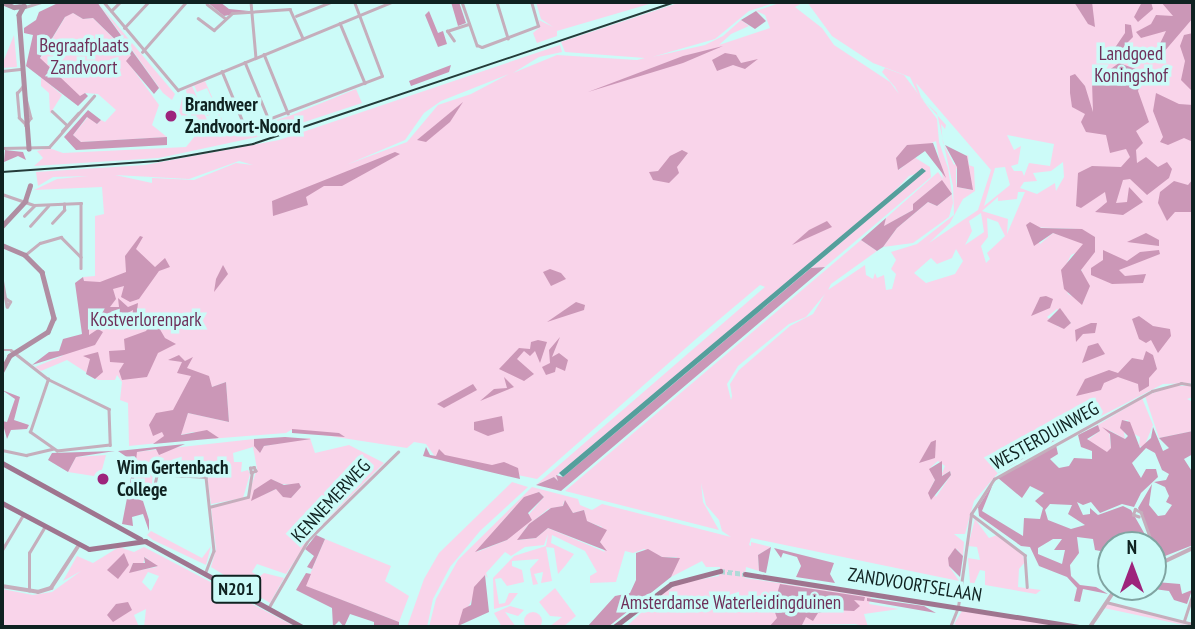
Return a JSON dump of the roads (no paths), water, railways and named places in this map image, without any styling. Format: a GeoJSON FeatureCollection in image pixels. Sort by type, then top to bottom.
{"type":"FeatureCollection","features":[{"type":"Feature","properties":{"kind":"main road"},"geometry":{"type":"LineString","coordinates":[[2,2],[25,7],[19,15]]}},
{"type":"Feature","properties":{"kind":"main road"},"geometry":{"type":"LineString","coordinates":[[17,4],[29,149]]}},
{"type":"Feature","properties":{"kind":"main road"},"geometry":{"type":"LineString","coordinates":[[2,226],[24,201],[30,186]]}},
{"type":"Feature","properties":{"kind":"main road"},"geometry":{"type":"LineString","coordinates":[[2,245],[25,255],[42,272],[53,324],[14,353],[2,371]]}},
{"type":"Feature","properties":{"kind":"main road","name":"N201"},"geometry":{"type":"LineString","coordinates":[[2,463],[302,627]]}},
{"type":"Feature","properties":{"kind":"main road"},"geometry":{"type":"LineString","coordinates":[[2,504],[80,545],[107,548],[140,540]]}},
{"type":"Feature","properties":{"kind":"main road"},"geometry":{"type":"LineString","coordinates":[[107,548],[122,529]]}},
{"type":"Feature","properties":{"kind":"main road"},"geometry":{"type":"LineString","coordinates":[[614,627],[671,584],[720,572]]}},
{"type":"Feature","properties":{"kind":"main road","name":"ZANDVOORTSELAAN"},"geometry":{"type":"LineString","coordinates":[[745,574],[1079,627]]}},
{"type":"Feature","properties":{"kind":"street"},"geometry":{"type":"LineString","coordinates":[[25,7],[41,2]]}},
{"type":"Feature","properties":{"kind":"street"},"geometry":{"type":"LineString","coordinates":[[104,2],[172,88],[183,88],[391,2]]}},
{"type":"Feature","properties":{"kind":"street"},"geometry":{"type":"LineString","coordinates":[[111,11],[120,2]]}},
{"type":"Feature","properties":{"kind":"street"},"geometry":{"type":"LineString","coordinates":[[124,28],[148,2]]}},
{"type":"Feature","properties":{"kind":"street"},"geometry":{"type":"LineString","coordinates":[[142,52],[186,2]]}},
{"type":"Feature","properties":{"kind":"street"},"geometry":{"type":"LineString","coordinates":[[251,2],[256,58]]}},
{"type":"Feature","properties":{"kind":"street"},"geometry":{"type":"LineString","coordinates":[[296,16],[331,2]]}},
{"type":"Feature","properties":{"kind":"street"},"geometry":{"type":"LineString","coordinates":[[222,71],[244,124],[288,114],[365,83],[383,73],[354,2]]}},
{"type":"Feature","properties":{"kind":"street"},"geometry":{"type":"LineString","coordinates":[[462,2],[475,39],[482,47],[538,26],[531,2]]}},
{"type":"Feature","properties":{"kind":"street"},"geometry":{"type":"LineString","coordinates":[[497,2],[508,38]]}},
{"type":"Feature","properties":{"kind":"street"},"geometry":{"type":"LineString","coordinates":[[207,4],[225,18]]}},
{"type":"Feature","properties":{"kind":"street"},"geometry":{"type":"LineString","coordinates":[[198,18],[214,30],[225,18],[252,12],[290,9],[296,16],[303,38]]}},
{"type":"Feature","properties":{"kind":"street"},"geometry":{"type":"LineString","coordinates":[[340,23],[365,83]]}},
{"type":"Feature","properties":{"kind":"street"},"geometry":{"type":"LineString","coordinates":[[454,41],[447,31],[469,24]]}},
{"type":"Feature","properties":{"kind":"street"},"geometry":{"type":"LineString","coordinates":[[264,54],[288,114]]}},
{"type":"Feature","properties":{"kind":"street"},"geometry":{"type":"LineString","coordinates":[[245,62],[270,120]]}},
{"type":"Feature","properties":{"kind":"street"},"geometry":{"type":"LineString","coordinates":[[2,71],[22,69]]}},
{"type":"Feature","properties":{"kind":"street"},"geometry":{"type":"LineString","coordinates":[[2,147],[49,147],[94,96]]}},
{"type":"Feature","properties":{"kind":"street"},"geometry":{"type":"LineString","coordinates":[[51,111],[68,125]]}},
{"type":"Feature","properties":{"kind":"street"},"geometry":{"type":"LineString","coordinates":[[2,194],[34,205],[81,203],[82,268]]}},
{"type":"Feature","properties":{"kind":"street"},"geometry":{"type":"LineString","coordinates":[[52,223],[64,210],[64,204]]}},
{"type":"Feature","properties":{"kind":"street"},"geometry":{"type":"LineString","coordinates":[[24,216],[34,205]]}},
{"type":"Feature","properties":{"kind":"street"},"geometry":{"type":"LineString","coordinates":[[30,226],[48,205]]}},
{"type":"Feature","properties":{"kind":"street"},"geometry":{"type":"LineString","coordinates":[[25,255],[58,237],[82,258]]}},
{"type":"Feature","properties":{"kind":"street"},"geometry":{"type":"LineString","coordinates":[[73,249],[82,241]]}},
{"type":"Feature","properties":{"kind":"street"},"geometry":{"type":"LineString","coordinates":[[2,278],[6,299]]}},
{"type":"Feature","properties":{"kind":"street"},"geometry":{"type":"LineString","coordinates":[[2,349],[14,353],[48,379],[109,409],[110,445],[52,449],[26,455],[2,450]]}},
{"type":"Feature","properties":{"kind":"street"},"geometry":{"type":"LineString","coordinates":[[48,379],[30,432],[52,449]]}},
{"type":"Feature","properties":{"kind":"street","name":"WESTERDUINWEG"},"geometry":{"type":"LineString","coordinates":[[950,627],[958,607],[971,514],[999,474],[1026,464],[1152,391],[1181,383],[1193,385]]}},
{"type":"Feature","properties":{"kind":"street","name":"KENNEMERWEG"},"geometry":{"type":"LineString","coordinates":[[268,608],[308,540],[398,452]]}},
{"type":"Feature","properties":{"kind":"street"},"geometry":{"type":"LineString","coordinates":[[209,507],[248,498],[252,473]]}},
{"type":"Feature","properties":{"kind":"street"},"geometry":{"type":"LineString","coordinates":[[140,492],[153,491],[157,474],[206,477],[214,551],[206,573]]}},
{"type":"Feature","properties":{"kind":"street"},"geometry":{"type":"LineString","coordinates":[[202,515],[210,514]]}},
{"type":"Feature","properties":{"kind":"street"},"geometry":{"type":"LineString","coordinates":[[971,514],[1025,555],[1027,587]]}},
{"type":"Feature","properties":{"kind":"street"},"geometry":{"type":"LineString","coordinates":[[2,550],[23,515]]}},
{"type":"Feature","properties":{"kind":"street"},"geometry":{"type":"LineString","coordinates":[[1139,517],[1146,531]]}},
{"type":"Feature","properties":{"kind":"street"},"geometry":{"type":"LineString","coordinates":[[29,592],[27,559],[45,526]]}},
{"type":"Feature","properties":{"kind":"street"},"geometry":{"type":"LineString","coordinates":[[2,586],[29,592],[56,585],[80,545]]}},
{"type":"Feature","properties":{"kind":"street"},"geometry":{"type":"LineString","coordinates":[[1167,560],[1193,548]]}},
{"type":"Feature","properties":{"kind":"street"},"geometry":{"type":"LineString","coordinates":[[1184,621],[1193,594]]}},
{"type":"Feature","properties":{"kind":"street"},"geometry":{"type":"LineString","coordinates":[[1090,627],[1106,602],[1193,624]]}},
{"type":"Feature","properties":{"kind":"water"},"geometry":{"type":"Polygon","coordinates":[[[922,168],[926,171],[563,477],[559,473],[922,168]]]}},
{"type":"Feature","properties":{"kind":"tunnel"},"geometry":{"type":"LineString","coordinates":[[720,571],[745,574]]}},
{"type":"Feature","properties":{"kind":"railway"},"geometry":{"type":"LineString","coordinates":[[2,172],[158,161],[253,144],[676,2]]}},
{"type":"Feature","properties":{"kind":"place","name":"Brandweer Zandvoort-Noord"},"geometry":{"type":"Point","coordinates":[171,116]}},
{"type":"Feature","properties":{"kind":"place","name":"Wim Gertenbach College"},"geometry":{"type":"Point","coordinates":[103,479]}},
{"type":"Feature","properties":{"kind":"park label","name":"Begraafplaats Zandvoort"},"geometry":{"type":"Point","coordinates":[84,57]}},
{"type":"Feature","properties":{"kind":"park label","name":"Landgoed Koningshof"},"geometry":{"type":"Point","coordinates":[1131,65]}},
{"type":"Feature","properties":{"kind":"park label","name":"Kostverlorenpark"},"geometry":{"type":"Point","coordinates":[146,320]}},
{"type":"Feature","properties":{"kind":"park label","name":"Amsterdamse Waterleidingduinen"},"geometry":{"type":"Point","coordinates":[731,603]}}]}
